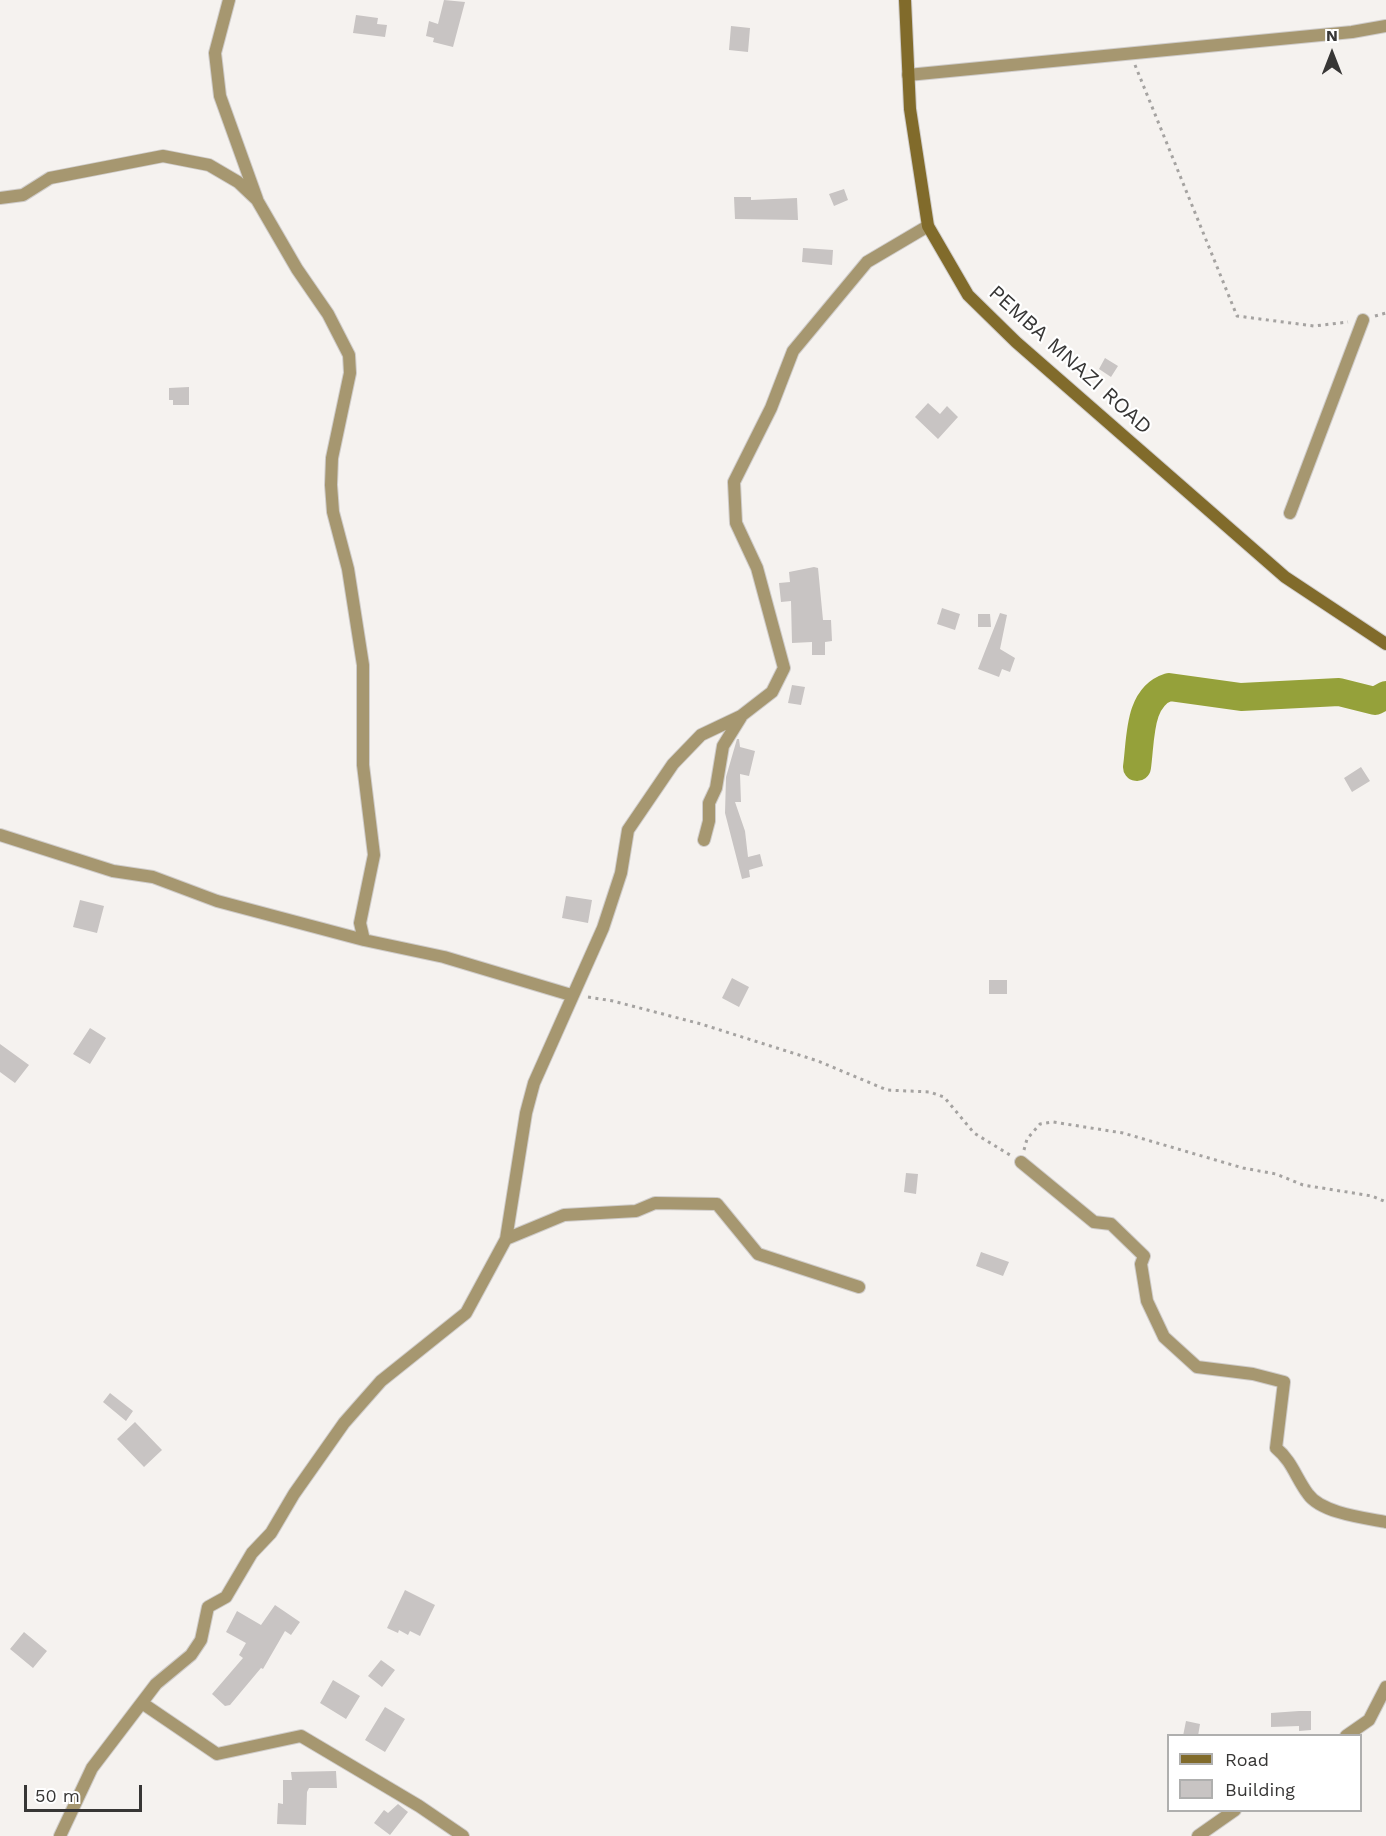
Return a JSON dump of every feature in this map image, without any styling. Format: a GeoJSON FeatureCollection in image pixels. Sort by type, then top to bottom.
{"type":"FeatureCollection","features":[{"type":"Feature","properties":{"kind":"main road","name":"PEMBA MNAZI ROAD"},"geometry":{"type":"LineString","coordinates":[[905,0],[910,110],[928,226],[968,295],[1016,342],[1285,577],[1386,644]]}},
{"type":"Feature","properties":{"kind":"street"},"geometry":{"type":"LineString","coordinates":[[229,0],[215,53],[219,96],[257,200],[297,269],[328,314],[349,355],[350,373],[332,458],[331,485],[333,512],[348,569],[363,664],[363,765],[374,855],[360,923],[364,940]]}},
{"type":"Feature","properties":{"kind":"street"},"geometry":{"type":"LineString","coordinates":[[908,75],[1352,32],[1386,26]]}},
{"type":"Feature","properties":{"kind":"street"},"geometry":{"type":"LineString","coordinates":[[0,198],[23,195],[50,178],[163,156],[209,165],[238,182],[257,200]]}},
{"type":"Feature","properties":{"kind":"street"},"geometry":{"type":"LineString","coordinates":[[60,1836],[92,1768],[156,1684],[191,1655],[201,1640],[208,1607],[226,1597],[252,1553],[271,1533],[294,1494],[344,1423],[381,1381],[466,1313],[506,1239],[526,1113],[534,1083],[571,995],[603,928],[621,873],[628,830],[641,808],[674,764],[701,735],[741,716],[772,692],[784,668],[758,568],[736,523],[734,482],[771,408],[793,351],[867,262],[928,226]]}},
{"type":"Feature","properties":{"kind":"street"},"geometry":{"type":"LineString","coordinates":[[1290,513],[1363,320]]}},
{"type":"Feature","properties":{"kind":"street"},"geometry":{"type":"LineString","coordinates":[[704,840],[709,821],[709,803],[716,788],[723,746],[741,716]]}},
{"type":"Feature","properties":{"kind":"street"},"geometry":{"type":"LineString","coordinates":[[0,835],[113,871],[153,877],[217,902],[364,940],[444,957],[571,995]]}},
{"type":"Feature","properties":{"kind":"street"},"geometry":{"type":"LineString","coordinates":[[1021,1162],[1094,1222],[1111,1224],[1144,1256],[1141,1264],[1147,1301],[1164,1337],[1197,1367],[1253,1374],[1284,1382],[1276,1448],[1288,1459],[1309,1496],[1338,1512],[1386,1522]]}},
{"type":"Feature","properties":{"kind":"street"},"geometry":{"type":"LineString","coordinates":[[506,1239],[564,1215],[636,1211],[656,1203],[717,1204],[759,1254],[859,1287]]}},
{"type":"Feature","properties":{"kind":"street"},"geometry":{"type":"LineString","coordinates":[[1349,1734],[1369,1720],[1386,1687]]}},
{"type":"Feature","properties":{"kind":"street"},"geometry":{"type":"LineString","coordinates":[[142,1703],[217,1754],[301,1736],[419,1806],[463,1836]]}},
{"type":"Feature","properties":{"kind":"street"},"geometry":{"type":"LineString","coordinates":[[1198,1836],[1232,1812]]}},
{"type":"Feature","properties":{"kind":"path"},"geometry":{"type":"LineString","coordinates":[[1130,52],[1237,316],[1314,326],[1363,320],[1386,313]]}},
{"type":"Feature","properties":{"kind":"path"},"geometry":{"type":"LineString","coordinates":[[571,995],[613,1001],[701,1024],[818,1061],[887,1090],[930,1092],[944,1097],[974,1134],[1021,1162],[1027,1139],[1040,1124],[1053,1122],[1123,1133],[1243,1168],[1276,1174],[1303,1185],[1372,1196],[1386,1202]]}},
{"type":"Feature","properties":{"kind":"building"},"geometry":{"type":"Polygon","coordinates":[[[444,0],[465,2],[453,47],[433,42],[434,38],[426,36],[429,21],[438,24],[444,0]]]}},
{"type":"Feature","properties":{"kind":"building"},"geometry":{"type":"Polygon","coordinates":[[[356,15],[378,18],[377,24],[387,25],[385,37],[353,33],[356,15]]]}},
{"type":"Feature","properties":{"kind":"building"},"geometry":{"type":"Polygon","coordinates":[[[731,26],[750,28],[748,52],[729,50],[731,26]]]}},
{"type":"Feature","properties":{"kind":"building"},"geometry":{"type":"Polygon","coordinates":[[[844,189],[848,200],[834,206],[829,194],[844,189]]]}},
{"type":"Feature","properties":{"kind":"building"},"geometry":{"type":"Polygon","coordinates":[[[734,197],[751,197],[751,200],[797,198],[798,220],[735,219],[734,197]]]}},
{"type":"Feature","properties":{"kind":"building"},"geometry":{"type":"Polygon","coordinates":[[[803,248],[833,250],[832,265],[802,262],[803,248]]]}},
{"type":"Feature","properties":{"kind":"building"},"geometry":{"type":"Polygon","coordinates":[[[1105,358],[1118,366],[1111,377],[1099,369],[1105,358]]]}},
{"type":"Feature","properties":{"kind":"building"},"geometry":{"type":"Polygon","coordinates":[[[189,387],[189,405],[173,405],[173,400],[169,400],[169,388],[189,387]]]}},
{"type":"Feature","properties":{"kind":"building"},"geometry":{"type":"Polygon","coordinates":[[[928,403],[940,414],[947,406],[958,417],[938,439],[915,417],[928,403]]]}},
{"type":"Feature","properties":{"kind":"building"},"geometry":{"type":"Polygon","coordinates":[[[818,568],[823,620],[831,620],[832,641],[825,642],[825,655],[812,655],[812,642],[792,643],[791,601],[781,602],[779,583],[790,582],[789,572],[818,568]]]}},
{"type":"Feature","properties":{"kind":"building"},"geometry":{"type":"Polygon","coordinates":[[[942,608],[960,614],[955,630],[937,624],[942,608]]]}},
{"type":"Feature","properties":{"kind":"building"},"geometry":{"type":"Polygon","coordinates":[[[1000,613],[1007,615],[1000,649],[1015,658],[1010,672],[1002,669],[999,677],[978,669],[1000,613]]]}},
{"type":"Feature","properties":{"kind":"building"},"geometry":{"type":"Polygon","coordinates":[[[978,614],[990,614],[991,627],[978,627],[978,614]]]}},
{"type":"Feature","properties":{"kind":"building"},"geometry":{"type":"Polygon","coordinates":[[[792,685],[805,687],[801,705],[788,703],[792,685]]]}},
{"type":"Feature","properties":{"kind":"building"},"geometry":{"type":"Polygon","coordinates":[[[737,739],[739,739],[740,747],[755,751],[749,776],[740,774],[741,802],[735,802],[745,831],[748,857],[760,854],[763,866],[749,870],[750,877],[742,879],[725,813],[726,777],[737,739]]]}},
{"type":"Feature","properties":{"kind":"building"},"geometry":{"type":"Polygon","coordinates":[[[1361,767],[1370,781],[1352,792],[1344,778],[1361,767]]]}},
{"type":"Feature","properties":{"kind":"building"},"geometry":{"type":"Polygon","coordinates":[[[566,896],[592,900],[588,923],[562,918],[566,896]]]}},
{"type":"Feature","properties":{"kind":"building"},"geometry":{"type":"Polygon","coordinates":[[[80,900],[104,906],[97,933],[73,927],[80,900]]]}},
{"type":"Feature","properties":{"kind":"building"},"geometry":{"type":"Polygon","coordinates":[[[732,978],[749,987],[739,1007],[722,998],[732,978]]]}},
{"type":"Feature","properties":{"kind":"building"},"geometry":{"type":"Polygon","coordinates":[[[989,980],[1007,980],[1007,994],[989,994],[989,980]]]}},
{"type":"Feature","properties":{"kind":"building"},"geometry":{"type":"Polygon","coordinates":[[[90,1028],[106,1038],[90,1064],[73,1054],[90,1028]]]}},
{"type":"Feature","properties":{"kind":"building"},"geometry":{"type":"Polygon","coordinates":[[[0,1044],[29,1065],[15,1083],[0,1072],[0,1044]]]}},
{"type":"Feature","properties":{"kind":"building"},"geometry":{"type":"Polygon","coordinates":[[[906,1173],[918,1174],[916,1194],[904,1192],[906,1173]]]}},
{"type":"Feature","properties":{"kind":"building"},"geometry":{"type":"Polygon","coordinates":[[[981,1252],[1009,1262],[1003,1276],[976,1266],[981,1252]]]}},
{"type":"Feature","properties":{"kind":"building"},"geometry":{"type":"Polygon","coordinates":[[[110,1393],[133,1411],[126,1421],[103,1402],[110,1393]]]}},
{"type":"Feature","properties":{"kind":"building"},"geometry":{"type":"Polygon","coordinates":[[[135,1422],[162,1450],[144,1467],[117,1439],[135,1422]]]}},
{"type":"Feature","properties":{"kind":"building"},"geometry":{"type":"Polygon","coordinates":[[[405,1590],[435,1605],[420,1636],[410,1631],[408,1635],[399,1630],[398,1633],[387,1628],[405,1590]]]}},
{"type":"Feature","properties":{"kind":"building"},"geometry":{"type":"Polygon","coordinates":[[[275,1605],[300,1622],[291,1635],[285,1631],[263,1669],[261,1668],[230,1705],[225,1706],[212,1694],[243,1658],[239,1655],[246,1643],[226,1632],[237,1611],[261,1625],[275,1605]]]}},
{"type":"Feature","properties":{"kind":"building"},"geometry":{"type":"Polygon","coordinates":[[[24,1632],[47,1651],[33,1668],[10,1649],[24,1632]]]}},
{"type":"Feature","properties":{"kind":"building"},"geometry":{"type":"Polygon","coordinates":[[[381,1660],[395,1670],[382,1687],[368,1676],[381,1660]]]}},
{"type":"Feature","properties":{"kind":"building"},"geometry":{"type":"Polygon","coordinates":[[[333,1680],[360,1696],[346,1719],[320,1703],[333,1680]]]}},
{"type":"Feature","properties":{"kind":"building"},"geometry":{"type":"Polygon","coordinates":[[[385,1707],[405,1719],[385,1752],[365,1740],[385,1707]]]}},
{"type":"Feature","properties":{"kind":"building"},"geometry":{"type":"Polygon","coordinates":[[[1311,1711],[1311,1730],[1299,1731],[1299,1726],[1271,1727],[1271,1713],[1311,1711]]]}},
{"type":"Feature","properties":{"kind":"building"},"geometry":{"type":"Polygon","coordinates":[[[1186,1721],[1200,1724],[1198,1734],[1183,1734],[1186,1721]]]}},
{"type":"Feature","properties":{"kind":"building"},"geometry":{"type":"Polygon","coordinates":[[[336,1771],[337,1788],[309,1788],[306,1825],[277,1824],[278,1803],[283,1804],[283,1780],[292,1780],[291,1772],[336,1771]]]}},
{"type":"Feature","properties":{"kind":"building"},"geometry":{"type":"Polygon","coordinates":[[[398,1804],[408,1812],[390,1835],[374,1823],[384,1810],[388,1813],[398,1804]]]}},
{"type":"Feature","properties":{"kind":"waterway"},"geometry":{"type":"LineString","coordinates":[[1137,767],[1146,709],[1159,692],[1169,687],[1241,697],[1339,692],[1375,701],[1386,695]]}}]}
